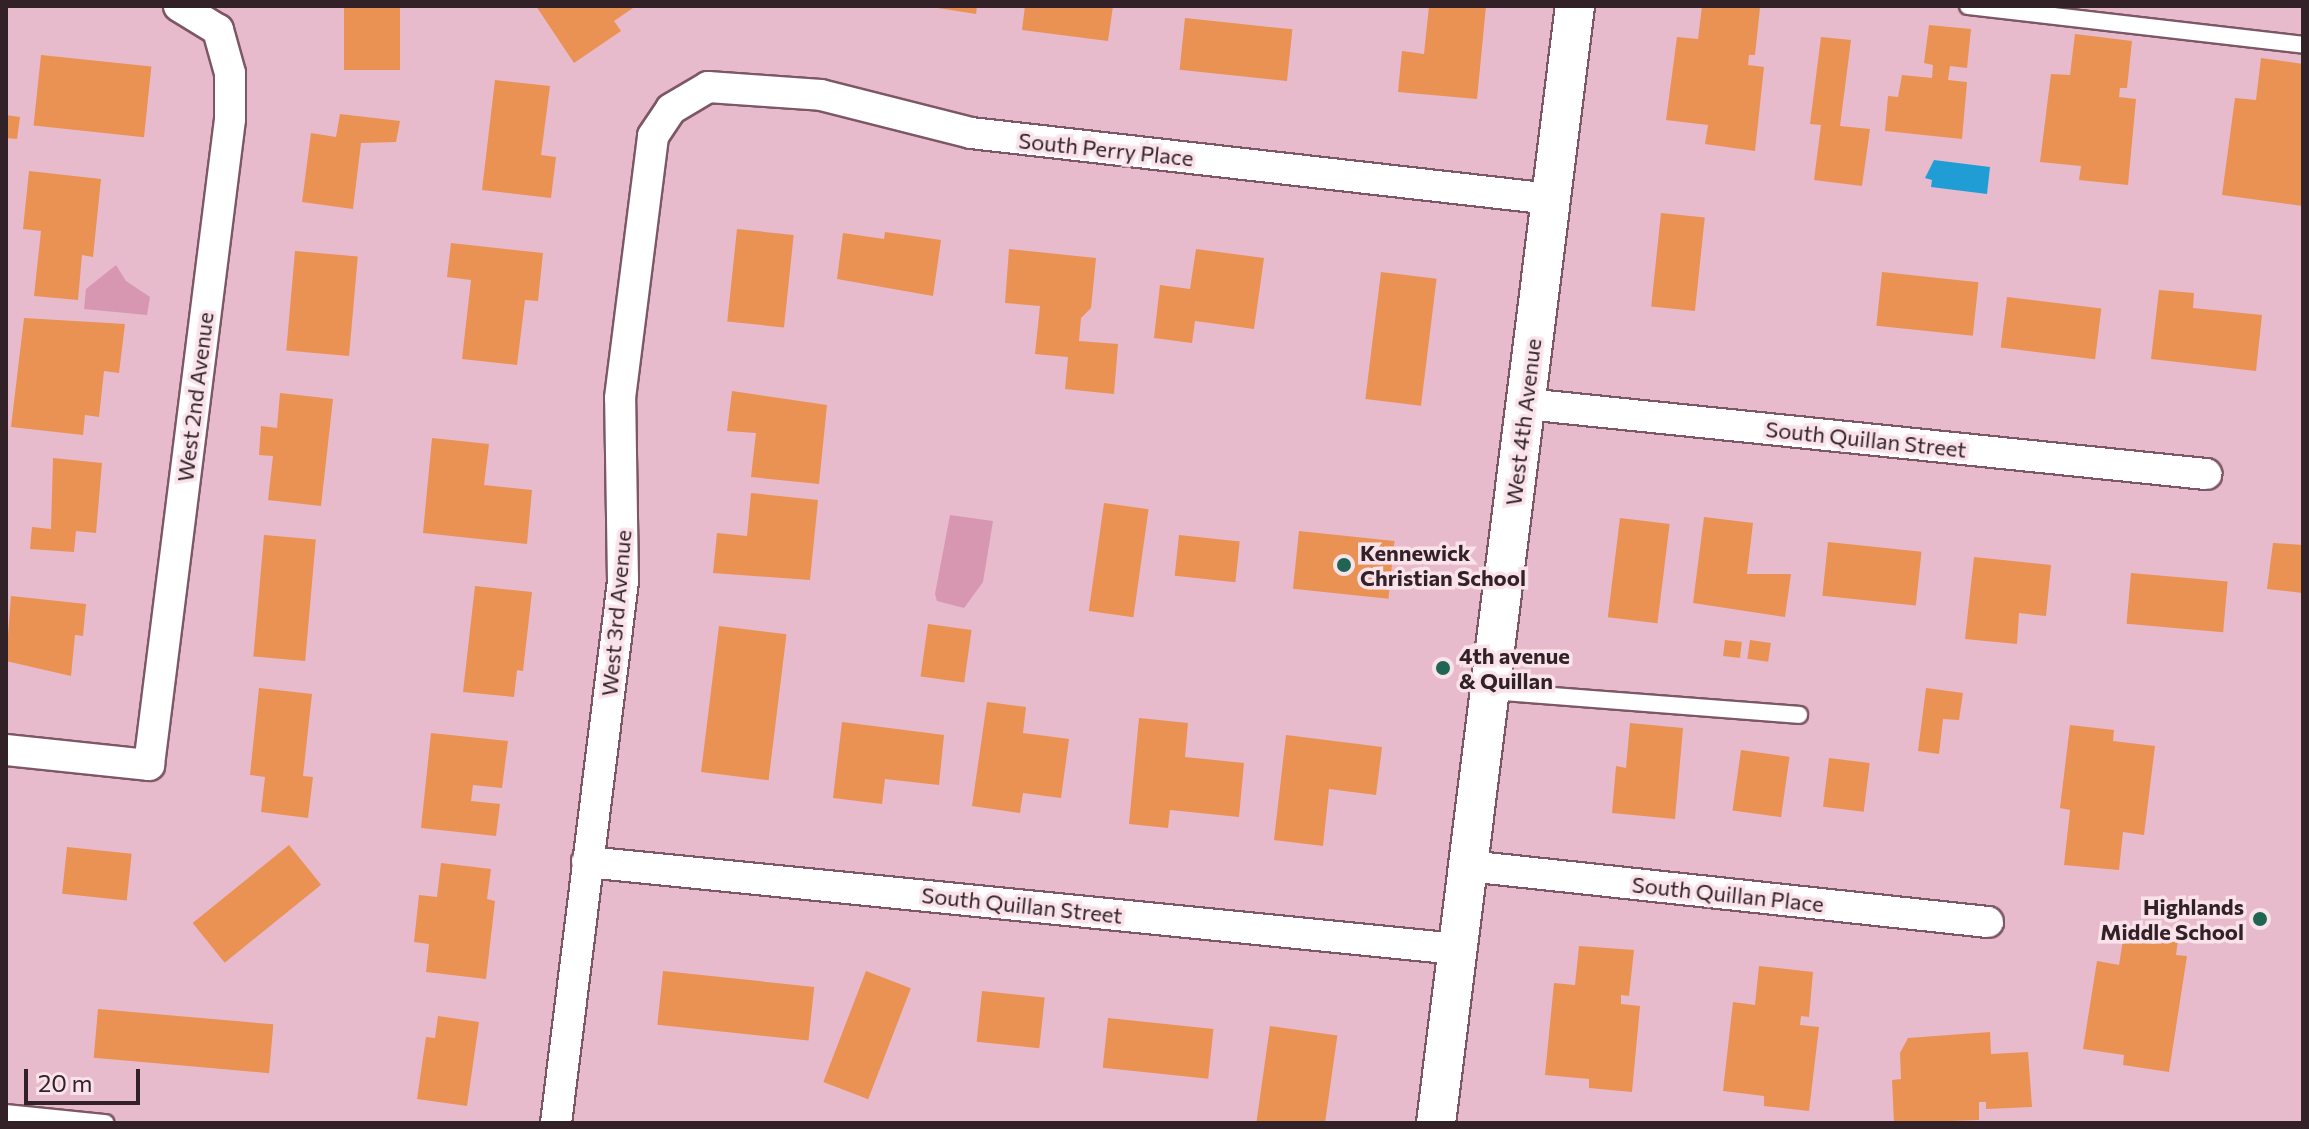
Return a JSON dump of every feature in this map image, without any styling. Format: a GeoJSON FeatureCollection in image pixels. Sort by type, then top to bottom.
{"type":"FeatureCollection","features":[{"type":"Feature","properties":{"kind":"street","name":"West 2nd Avenue"},"geometry":{"type":"LineString","coordinates":[[6,750],[149,765],[230,119],[230,73],[218,30],[179,6]]}},
{"type":"Feature","properties":{"kind":"street","name":"West 4th Avenue"},"geometry":{"type":"LineString","coordinates":[[1436,1123],[1575,6]]}},
{"type":"Feature","properties":{"kind":"street","name":"South Perry Place"},"geometry":{"type":"LineString","coordinates":[[671,109],[708,87],[821,95],[971,133],[1551,199]]}},
{"type":"Feature","properties":{"kind":"street","name":"West 3rd Avenue"},"geometry":{"type":"LineString","coordinates":[[556,1123],[623,581],[620,398],[653,136],[671,109]]}},
{"type":"Feature","properties":{"kind":"street","name":"South Quillan Street"},"geometry":{"type":"LineString","coordinates":[[1526,404],[2206,474]]}},
{"type":"Feature","properties":{"kind":"street","name":"South Quillan Street"},"geometry":{"type":"LineString","coordinates":[[587,862],[1457,949]]}},
{"type":"Feature","properties":{"kind":"street","name":"South Quillan Place"},"geometry":{"type":"LineString","coordinates":[[1468,866],[1988,922]]}},
{"type":"Feature","properties":{"kind":"lane"},"geometry":{"type":"LineString","coordinates":[[1968,6],[2303,45]]}},
{"type":"Feature","properties":{"kind":"lane"},"geometry":{"type":"LineString","coordinates":[[1489,691],[1799,715]]}},
{"type":"Feature","properties":{"kind":"lane"},"geometry":{"type":"LineString","coordinates":[[6,1113],[105,1123]]}},
{"type":"Feature","properties":{"kind":"shaded area"},"geometry":{"type":"Polygon","coordinates":[[[116,265],[126,281],[150,297],[147,315],[84,309],[86,289],[116,265]]]}},
{"type":"Feature","properties":{"kind":"shaded area"},"geometry":{"type":"Polygon","coordinates":[[[950,515],[993,521],[983,582],[964,608],[937,601],[935,594],[950,515]]]}},
{"type":"Feature","properties":{"kind":"water"},"geometry":{"type":"Polygon","coordinates":[[[1934,160],[1990,167],[1987,194],[1931,187],[1932,180],[1925,178],[1934,160]]]}},
{"type":"Feature","properties":{"kind":"building"},"geometry":{"type":"Polygon","coordinates":[[[344,6],[400,6],[400,70],[344,70],[344,6]]]}},
{"type":"Feature","properties":{"kind":"building"},"geometry":{"type":"Polygon","coordinates":[[[536,6],[636,6],[614,21],[621,31],[574,63],[536,6]]]}},
{"type":"Feature","properties":{"kind":"building"},"geometry":{"type":"Polygon","coordinates":[[[925,6],[977,6],[976,14],[925,6]]]}},
{"type":"Feature","properties":{"kind":"building"},"geometry":{"type":"Polygon","coordinates":[[[1025,6],[1113,6],[1108,41],[1022,30],[1025,6]]]}},
{"type":"Feature","properties":{"kind":"building"},"geometry":{"type":"Polygon","coordinates":[[[1429,6],[1486,6],[1477,99],[1398,92],[1402,51],[1424,54],[1429,6]]]}},
{"type":"Feature","properties":{"kind":"building"},"geometry":{"type":"Polygon","coordinates":[[[1702,6],[1760,8],[1755,55],[1749,55],[1748,65],[1764,67],[1755,151],[1705,144],[1708,125],[1666,120],[1677,37],[1698,39],[1702,6]]]}},
{"type":"Feature","properties":{"kind":"building"},"geometry":{"type":"Polygon","coordinates":[[[1185,18],[1292,29],[1287,81],[1180,70],[1185,18]]]}},
{"type":"Feature","properties":{"kind":"building"},"geometry":{"type":"Polygon","coordinates":[[[1929,25],[1971,29],[1967,68],[1950,66],[1948,80],[1967,82],[1962,139],[1885,131],[1888,96],[1898,97],[1902,75],[1932,78],[1933,65],[1924,63],[1929,25]]]}},
{"type":"Feature","properties":{"kind":"building"},"geometry":{"type":"Polygon","coordinates":[[[2075,34],[2132,41],[2127,88],[2120,88],[2119,97],[2136,99],[2128,185],[2079,180],[2081,166],[2040,162],[2051,74],[2070,75],[2075,34]]]}},
{"type":"Feature","properties":{"kind":"building"},"geometry":{"type":"Polygon","coordinates":[[[1821,37],[1851,40],[1840,126],[1870,129],[1862,186],[1814,180],[1821,125],[1810,124],[1821,37]]]}},
{"type":"Feature","properties":{"kind":"building"},"geometry":{"type":"Polygon","coordinates":[[[41,55],[151,67],[144,137],[34,126],[41,55]]]}},
{"type":"Feature","properties":{"kind":"building"},"geometry":{"type":"Polygon","coordinates":[[[2261,58],[2303,64],[2303,206],[2222,195],[2235,98],[2256,100],[2261,58]]]}},
{"type":"Feature","properties":{"kind":"building"},"geometry":{"type":"Polygon","coordinates":[[[495,80],[550,86],[541,155],[556,157],[551,198],[482,190],[495,80]]]}},
{"type":"Feature","properties":{"kind":"building"},"geometry":{"type":"Polygon","coordinates":[[[340,114],[400,121],[396,142],[361,143],[353,209],[302,202],[311,133],[336,137],[340,114]]]}},
{"type":"Feature","properties":{"kind":"building"},"geometry":{"type":"Polygon","coordinates":[[[6,115],[20,117],[17,139],[6,138],[6,115]]]}},
{"type":"Feature","properties":{"kind":"building"},"geometry":{"type":"Polygon","coordinates":[[[29,171],[101,179],[93,257],[82,255],[78,300],[34,296],[41,231],[23,229],[29,171]]]}},
{"type":"Feature","properties":{"kind":"building"},"geometry":{"type":"Polygon","coordinates":[[[1661,213],[1705,218],[1695,311],[1651,306],[1661,213]]]}},
{"type":"Feature","properties":{"kind":"building"},"geometry":{"type":"Polygon","coordinates":[[[737,229],[794,235],[784,327],[727,321],[737,229]]]}},
{"type":"Feature","properties":{"kind":"building"},"geometry":{"type":"Polygon","coordinates":[[[885,232],[941,240],[933,296],[837,279],[843,233],[884,239],[885,232]]]}},
{"type":"Feature","properties":{"kind":"building"},"geometry":{"type":"Polygon","coordinates":[[[451,243],[543,253],[538,301],[525,300],[517,365],[462,359],[471,280],[447,277],[451,243]]]}},
{"type":"Feature","properties":{"kind":"building"},"geometry":{"type":"Polygon","coordinates":[[[1009,249],[1096,258],[1091,308],[1081,318],[1079,341],[1118,344],[1114,394],[1065,389],[1068,357],[1035,354],[1040,306],[1005,303],[1009,249]]]}},
{"type":"Feature","properties":{"kind":"building"},"geometry":{"type":"Polygon","coordinates":[[[1196,249],[1264,258],[1254,329],[1195,321],[1192,343],[1154,338],[1160,285],[1190,289],[1196,249]]]}},
{"type":"Feature","properties":{"kind":"building"},"geometry":{"type":"Polygon","coordinates":[[[295,251],[358,256],[349,356],[286,351],[295,251]]]}},
{"type":"Feature","properties":{"kind":"building"},"geometry":{"type":"Polygon","coordinates":[[[1381,272],[1437,279],[1421,406],[1365,399],[1381,272]]]}},
{"type":"Feature","properties":{"kind":"building"},"geometry":{"type":"Polygon","coordinates":[[[1882,272],[1978,282],[1973,336],[1876,326],[1882,272]]]}},
{"type":"Feature","properties":{"kind":"building"},"geometry":{"type":"Polygon","coordinates":[[[2159,290],[2194,293],[2193,308],[2262,315],[2256,371],[2151,359],[2159,290]]]}},
{"type":"Feature","properties":{"kind":"building"},"geometry":{"type":"Polygon","coordinates":[[[2007,297],[2101,309],[2095,359],[2001,348],[2007,297]]]}},
{"type":"Feature","properties":{"kind":"building"},"geometry":{"type":"Polygon","coordinates":[[[24,318],[125,324],[119,373],[104,371],[99,417],[85,415],[83,435],[11,427],[24,318]]]}},
{"type":"Feature","properties":{"kind":"building"},"geometry":{"type":"Polygon","coordinates":[[[732,391],[827,405],[819,484],[751,477],[756,433],[727,431],[732,391]]]}},
{"type":"Feature","properties":{"kind":"building"},"geometry":{"type":"Polygon","coordinates":[[[280,393],[333,399],[321,506],[268,500],[273,456],[259,455],[261,426],[277,428],[280,393]]]}},
{"type":"Feature","properties":{"kind":"building"},"geometry":{"type":"Polygon","coordinates":[[[432,438],[489,444],[484,485],[532,490],[527,544],[423,533],[432,438]]]}},
{"type":"Feature","properties":{"kind":"building"},"geometry":{"type":"Polygon","coordinates":[[[53,458],[102,463],[96,533],[76,531],[74,552],[30,549],[32,527],[51,529],[53,458]]]}},
{"type":"Feature","properties":{"kind":"building"},"geometry":{"type":"Polygon","coordinates":[[[751,493],[818,500],[810,580],[713,573],[717,533],[747,536],[751,493]]]}},
{"type":"Feature","properties":{"kind":"building"},"geometry":{"type":"Polygon","coordinates":[[[1104,503],[1149,509],[1133,617],[1089,611],[1104,503]]]}},
{"type":"Feature","properties":{"kind":"building"},"geometry":{"type":"Polygon","coordinates":[[[1704,517],[1753,523],[1747,574],[1791,574],[1785,617],[1693,603],[1704,517]]]}},
{"type":"Feature","properties":{"kind":"building"},"geometry":{"type":"Polygon","coordinates":[[[1620,518],[1670,524],[1657,623],[1608,617],[1620,518]]]}},
{"type":"Feature","properties":{"kind":"building","name":"Kennewick Christian School"},"geometry":{"type":"Polygon","coordinates":[[[1299,531],[1394,541],[1388,599],[1293,589],[1299,531]]]}},
{"type":"Feature","properties":{"kind":"building"},"geometry":{"type":"Polygon","coordinates":[[[264,535],[316,540],[305,661],[253,657],[264,535]]]}},
{"type":"Feature","properties":{"kind":"building"},"geometry":{"type":"Polygon","coordinates":[[[1179,535],[1240,541],[1235,582],[1175,576],[1179,535]]]}},
{"type":"Feature","properties":{"kind":"building"},"geometry":{"type":"Polygon","coordinates":[[[1828,542],[1921,552],[1916,606],[1822,596],[1828,542]]]}},
{"type":"Feature","properties":{"kind":"building"},"geometry":{"type":"Polygon","coordinates":[[[2273,543],[2303,545],[2303,593],[2267,589],[2273,543]]]}},
{"type":"Feature","properties":{"kind":"building"},"geometry":{"type":"Polygon","coordinates":[[[1974,557],[2051,565],[2046,616],[2019,613],[2017,644],[1965,639],[1974,557]]]}},
{"type":"Feature","properties":{"kind":"building"},"geometry":{"type":"Polygon","coordinates":[[[2131,573],[2228,581],[2223,632],[2127,624],[2131,573]]]}},
{"type":"Feature","properties":{"kind":"building"},"geometry":{"type":"Polygon","coordinates":[[[475,586],[532,592],[523,671],[517,670],[514,697],[463,692],[475,586]]]}},
{"type":"Feature","properties":{"kind":"building"},"geometry":{"type":"Polygon","coordinates":[[[11,596],[86,604],[83,636],[75,635],[71,676],[6,661],[11,596]]]}},
{"type":"Feature","properties":{"kind":"building"},"geometry":{"type":"Polygon","coordinates":[[[928,624],[972,630],[964,683],[921,676],[928,624]]]}},
{"type":"Feature","properties":{"kind":"building"},"geometry":{"type":"Polygon","coordinates":[[[719,626],[786,634],[769,780],[701,772],[719,626]]]}},
{"type":"Feature","properties":{"kind":"building"},"geometry":{"type":"Polygon","coordinates":[[[1725,640],[1742,642],[1740,658],[1723,656],[1725,640]]]}},
{"type":"Feature","properties":{"kind":"building"},"geometry":{"type":"Polygon","coordinates":[[[1750,640],[1771,643],[1768,662],[1747,659],[1750,640]]]}},
{"type":"Feature","properties":{"kind":"building"},"geometry":{"type":"Polygon","coordinates":[[[259,688],[312,694],[303,776],[313,777],[308,818],[261,812],[265,777],[250,775],[259,688]]]}},
{"type":"Feature","properties":{"kind":"building"},"geometry":{"type":"Polygon","coordinates":[[[1926,688],[1963,693],[1959,720],[1943,719],[1939,754],[1918,751],[1926,688]]]}},
{"type":"Feature","properties":{"kind":"building"},"geometry":{"type":"Polygon","coordinates":[[[987,702],[1026,707],[1023,733],[1069,739],[1061,798],[1023,793],[1020,813],[972,806],[987,702]]]}},
{"type":"Feature","properties":{"kind":"building"},"geometry":{"type":"Polygon","coordinates":[[[1139,718],[1188,723],[1185,757],[1244,763],[1239,817],[1170,810],[1168,828],[1129,824],[1139,718]]]}},
{"type":"Feature","properties":{"kind":"building"},"geometry":{"type":"Polygon","coordinates":[[[842,722],[944,735],[939,785],[885,779],[882,804],[833,798],[842,722]]]}},
{"type":"Feature","properties":{"kind":"building"},"geometry":{"type":"Polygon","coordinates":[[[1630,723],[1683,728],[1675,819],[1612,813],[1616,766],[1626,768],[1630,723]]]}},
{"type":"Feature","properties":{"kind":"building"},"geometry":{"type":"Polygon","coordinates":[[[2070,725],[2114,730],[2113,741],[2155,746],[2144,835],[2123,832],[2119,870],[2064,865],[2070,810],[2060,808],[2070,725]]]}},
{"type":"Feature","properties":{"kind":"building"},"geometry":{"type":"Polygon","coordinates":[[[431,733],[508,741],[502,788],[473,785],[471,801],[500,804],[496,836],[421,828],[431,733]]]}},
{"type":"Feature","properties":{"kind":"building"},"geometry":{"type":"Polygon","coordinates":[[[1286,735],[1382,747],[1376,795],[1329,789],[1323,846],[1274,840],[1286,735]]]}},
{"type":"Feature","properties":{"kind":"building"},"geometry":{"type":"Polygon","coordinates":[[[1741,750],[1790,757],[1781,817],[1733,810],[1741,750]]]}},
{"type":"Feature","properties":{"kind":"building"},"geometry":{"type":"Polygon","coordinates":[[[1829,758],[1870,763],[1864,812],[1823,807],[1829,758]]]}},
{"type":"Feature","properties":{"kind":"building"},"geometry":{"type":"Polygon","coordinates":[[[289,845],[321,885],[225,963],[193,923],[289,845]]]}},
{"type":"Feature","properties":{"kind":"building"},"geometry":{"type":"Polygon","coordinates":[[[67,847],[132,854],[127,901],[62,894],[67,847]]]}},
{"type":"Feature","properties":{"kind":"building"},"geometry":{"type":"Polygon","coordinates":[[[441,863],[491,869],[487,899],[495,901],[486,979],[426,972],[429,944],[414,942],[419,895],[437,897],[441,863]]]}},
{"type":"Feature","properties":{"kind":"building"},"geometry":{"type":"Polygon","coordinates":[[[2125,927],[2179,933],[2176,955],[2187,956],[2169,1072],[2123,1065],[2124,1055],[2083,1049],[2097,961],[2119,965],[2125,927]]]}},
{"type":"Feature","properties":{"kind":"building"},"geometry":{"type":"Polygon","coordinates":[[[1579,946],[1634,950],[1629,996],[1621,995],[1621,1004],[1640,1006],[1632,1092],[1589,1088],[1589,1079],[1545,1075],[1554,983],[1575,985],[1579,946]]]}},
{"type":"Feature","properties":{"kind":"building"},"geometry":{"type":"Polygon","coordinates":[[[1759,966],[1813,972],[1809,1017],[1801,1016],[1800,1025],[1819,1027],[1809,1111],[1764,1106],[1764,1096],[1723,1091],[1733,1002],[1755,1005],[1759,966]]]}},
{"type":"Feature","properties":{"kind":"building"},"geometry":{"type":"Polygon","coordinates":[[[663,971],[814,987],[809,1041],[657,1025],[663,971]]]}},
{"type":"Feature","properties":{"kind":"building"},"geometry":{"type":"Polygon","coordinates":[[[866,971],[911,988],[868,1099],[823,1082],[866,971]]]}},
{"type":"Feature","properties":{"kind":"building"},"geometry":{"type":"Polygon","coordinates":[[[982,991],[1045,998],[1039,1048],[977,1042],[982,991]]]}},
{"type":"Feature","properties":{"kind":"building"},"geometry":{"type":"Polygon","coordinates":[[[98,1009],[273,1024],[269,1073],[94,1058],[98,1009]]]}},
{"type":"Feature","properties":{"kind":"building"},"geometry":{"type":"Polygon","coordinates":[[[438,1016],[479,1022],[467,1106],[417,1099],[426,1037],[435,1038],[438,1016]]]}},
{"type":"Feature","properties":{"kind":"building"},"geometry":{"type":"Polygon","coordinates":[[[1108,1018],[1213,1029],[1208,1079],[1103,1068],[1108,1018]]]}},
{"type":"Feature","properties":{"kind":"building"},"geometry":{"type":"Polygon","coordinates":[[[1270,1026],[1337,1035],[1325,1123],[1256,1123],[1270,1026]]]}},
{"type":"Feature","properties":{"kind":"building"},"geometry":{"type":"Polygon","coordinates":[[[1990,1032],[1991,1054],[2028,1052],[2032,1107],[1986,1109],[1986,1102],[1979,1102],[1979,1120],[1894,1123],[1892,1080],[1901,1079],[1900,1053],[1908,1038],[1990,1032]]]}},
{"type":"Feature","properties":{"kind":"place","name":"Kennewick Christian School"},"geometry":{"type":"Point","coordinates":[1344,565]}},
{"type":"Feature","properties":{"kind":"place","name":"4th avenue & Quillan"},"geometry":{"type":"Point","coordinates":[1443,668]}},
{"type":"Feature","properties":{"kind":"place","name":"Highlands Middle School"},"geometry":{"type":"Point","coordinates":[2260,919]}}]}
